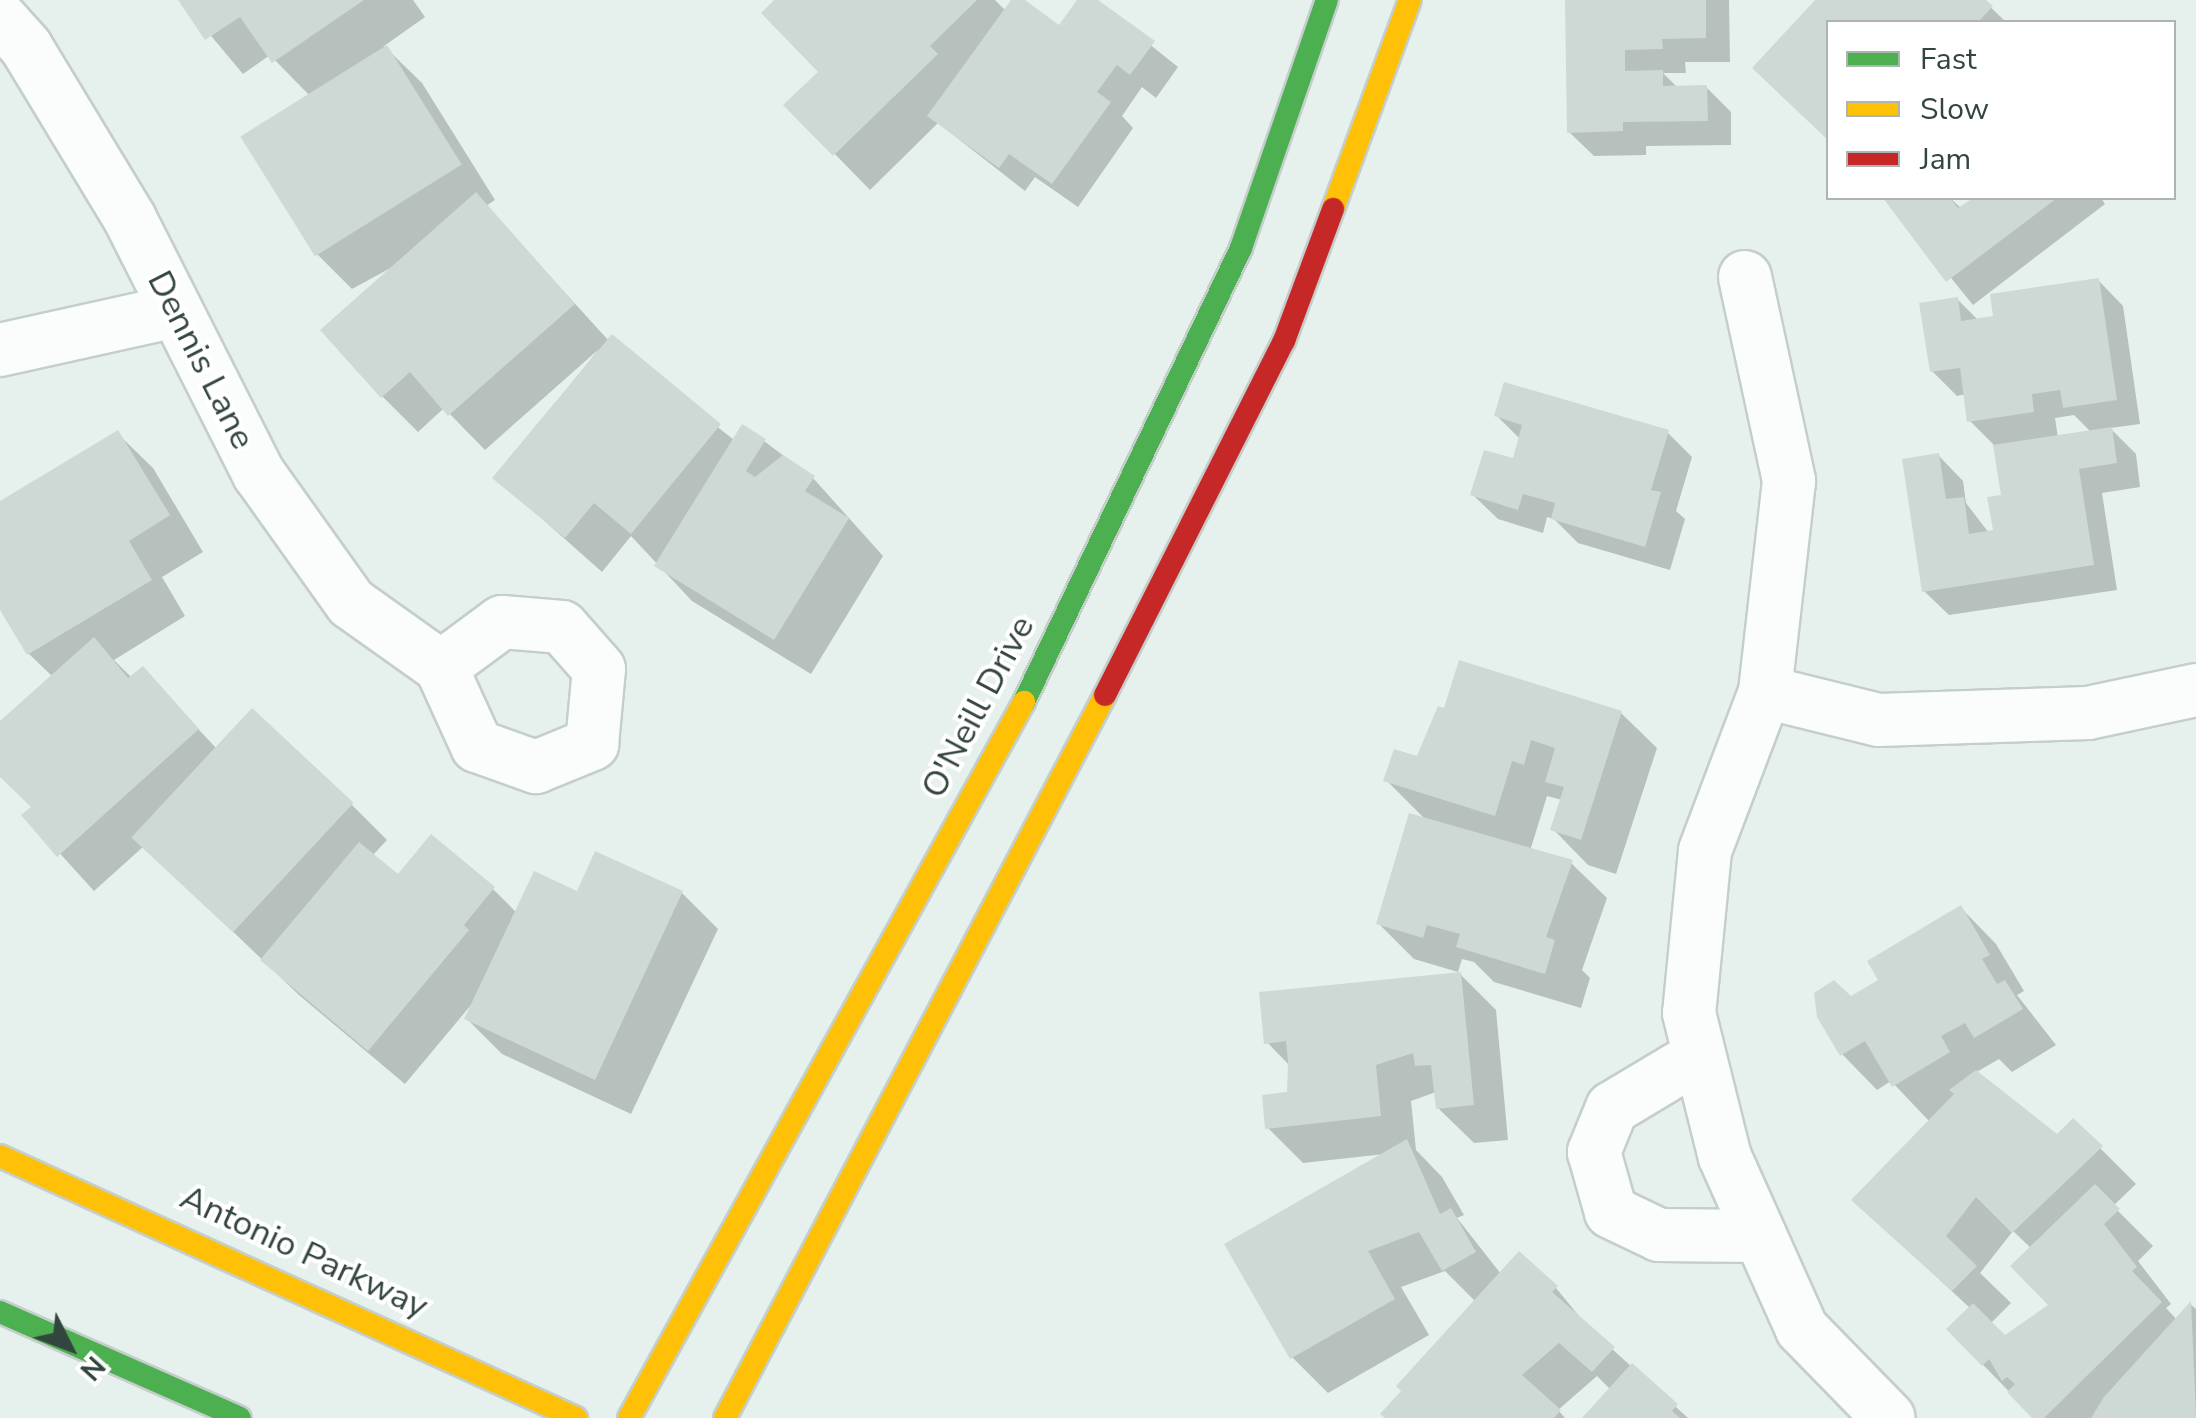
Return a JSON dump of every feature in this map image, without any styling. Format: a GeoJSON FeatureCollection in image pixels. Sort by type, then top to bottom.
{"type":"FeatureCollection","features":[{"type":"Feature","properties":{"kind":"main road","name":"O'Neill Drive"},"geometry":{"type":"LineString","coordinates":[[629,1418],[1034,683],[1241,248],[1328,0]]}},
{"type":"Feature","properties":{"kind":"main road"},"geometry":{"type":"LineString","coordinates":[[725,1418],[1049,805],[1284,341],[1410,0]]}},
{"type":"Feature","properties":{"kind":"main road","name":"Antonio Parkway"},"geometry":{"type":"LineString","coordinates":[[0,1156],[576,1418]]}},
{"type":"Feature","properties":{"kind":"main road"},"geometry":{"type":"LineString","coordinates":[[0,1312],[240,1418]]}},
{"type":"Feature","properties":{"kind":"street","name":"Dennis Lane"},"geometry":{"type":"LineString","coordinates":[[0,18],[26,47],[130,219],[258,474],[352,603],[441,668]]}},
{"type":"Feature","properties":{"kind":"street"},"geometry":{"type":"LineString","coordinates":[[1744,276],[1789,481],[1766,692],[1705,851],[1689,1012],[1726,1157],[1802,1328],[1889,1418]]}},
{"type":"Feature","properties":{"kind":"street"},"geometry":{"type":"LineString","coordinates":[[0,350],[176,312]]}},
{"type":"Feature","properties":{"kind":"street"},"geometry":{"type":"LineString","coordinates":[[1766,692],[1879,720],[2088,713],[2196,690]]}},
{"type":"Feature","properties":{"kind":"street"},"geometry":{"type":"LineString","coordinates":[[1699,1056],[1612,1108],[1594,1152],[1611,1212],[1659,1235],[1760,1236]]}},
{"type":"Feature","properties":{"kind":"building"},"geometry":{"type":"Polygon","coordinates":[[[178,0],[364,0],[272,63],[240,17],[205,40],[178,0]]]}},
{"type":"Feature","properties":{"kind":"building"},"geometry":{"type":"Polygon","coordinates":[[[774,0],[977,0],[930,46],[938,54],[833,156],[783,105],[818,72],[761,13],[774,0]]]}},
{"type":"Feature","properties":{"kind":"building"},"geometry":{"type":"Polygon","coordinates":[[[1011,0],[1025,0],[1059,25],[1077,0],[1098,0],[1155,41],[1130,75],[1117,65],[1097,92],[1111,102],[1052,184],[1009,154],[999,168],[927,116],[1011,0]]]}},
{"type":"Feature","properties":{"kind":"building"},"geometry":{"type":"Polygon","coordinates":[[[1565,0],[1706,0],[1706,38],[1662,39],[1663,49],[1625,50],[1625,71],[1663,70],[1663,86],[1707,85],[1708,121],[1623,122],[1623,131],[1567,133],[1565,0]]]}},
{"type":"Feature","properties":{"kind":"building"},"geometry":{"type":"Polygon","coordinates":[[[1815,0],[1986,0],[1993,6],[1980,20],[1826,20],[1826,138],[1752,68],[1815,0]]]}},
{"type":"Feature","properties":{"kind":"building"},"geometry":{"type":"Polygon","coordinates":[[[387,45],[462,165],[315,256],[240,137],[387,45]]]}},
{"type":"Feature","properties":{"kind":"building"},"geometry":{"type":"Polygon","coordinates":[[[476,192],[575,304],[448,416],[410,372],[381,398],[320,330],[476,192]]]}},
{"type":"Feature","properties":{"kind":"building"},"geometry":{"type":"Polygon","coordinates":[[[1884,200],[1952,200],[1958,208],[1970,200],[2054,200],[1946,282],[1884,200]]]}},
{"type":"Feature","properties":{"kind":"building"},"geometry":{"type":"Polygon","coordinates":[[[2099,278],[2117,400],[2063,408],[2060,390],[2032,394],[2034,412],[1967,422],[1960,368],[1930,372],[1919,303],[1958,297],[1961,321],[1993,316],[1990,294],[2099,278]]]}},
{"type":"Feature","properties":{"kind":"building"},"geometry":{"type":"Polygon","coordinates":[[[612,334],[721,424],[631,534],[594,503],[565,538],[492,478],[612,334]]]}},
{"type":"Feature","properties":{"kind":"building"},"geometry":{"type":"Polygon","coordinates":[[[1504,382],[1669,430],[1651,490],[1661,492],[1645,547],[1551,519],[1555,503],[1523,494],[1518,510],[1470,495],[1484,450],[1513,458],[1522,425],[1494,416],[1504,382]]]}},
{"type":"Feature","properties":{"kind":"building"},"geometry":{"type":"Polygon","coordinates":[[[742,424],[766,439],[746,471],[755,477],[783,455],[815,476],[805,491],[849,518],[774,640],[654,566],[742,424]]]}},
{"type":"Feature","properties":{"kind":"building"},"geometry":{"type":"Polygon","coordinates":[[[2112,427],[2117,463],[2079,469],[2094,565],[1922,592],[1902,459],[1939,453],[1946,499],[1964,497],[1969,534],[1993,530],[1987,497],[2001,495],[1993,445],[2112,427]]]}},
{"type":"Feature","properties":{"kind":"building"},"geometry":{"type":"Polygon","coordinates":[[[118,430],[170,515],[129,541],[152,580],[27,655],[0,610],[0,501],[118,430]]]}},
{"type":"Feature","properties":{"kind":"building"},"geometry":{"type":"Polygon","coordinates":[[[94,637],[128,678],[143,666],[199,729],[57,857],[21,815],[31,807],[0,777],[0,721],[94,637]]]}},
{"type":"Feature","properties":{"kind":"building"},"geometry":{"type":"Polygon","coordinates":[[[1459,660],[1622,711],[1581,840],[1550,830],[1564,787],[1545,782],[1555,748],[1531,740],[1524,765],[1512,761],[1495,816],[1383,781],[1394,749],[1417,756],[1438,706],[1444,708],[1459,660]]]}},
{"type":"Feature","properties":{"kind":"building"},"geometry":{"type":"Polygon","coordinates":[[[252,708],[354,803],[233,932],[131,837],[252,708]]]}},
{"type":"Feature","properties":{"kind":"building"},"geometry":{"type":"Polygon","coordinates":[[[1409,813],[1573,860],[1546,937],[1555,940],[1545,974],[1456,947],[1460,934],[1427,925],[1423,938],[1376,924],[1409,813]]]}},
{"type":"Feature","properties":{"kind":"building"},"geometry":{"type":"Polygon","coordinates":[[[431,834],[495,887],[464,925],[469,930],[368,1051],[260,960],[359,842],[398,874],[431,834]]]}},
{"type":"Feature","properties":{"kind":"building"},"geometry":{"type":"Polygon","coordinates":[[[595,851],[683,891],[595,1080],[464,1019],[534,871],[577,891],[595,851]]]}},
{"type":"Feature","properties":{"kind":"building"},"geometry":{"type":"Polygon","coordinates":[[[1961,905],[1990,955],[1982,959],[1997,984],[2005,980],[2023,1009],[1974,1038],[1965,1023],[1941,1036],[1950,1052],[1892,1087],[1865,1041],[1840,1056],[1817,1017],[1814,993],[1834,980],[1851,996],[1878,980],[1867,961],[1961,905]]]}},
{"type":"Feature","properties":{"kind":"building"},"geometry":{"type":"Polygon","coordinates":[[[1461,972],[1474,1105],[1436,1109],[1431,1065],[1415,1066],[1413,1053],[1376,1065],[1381,1116],[1265,1129],[1262,1095],[1287,1092],[1288,1062],[1286,1041],[1264,1044],[1259,992],[1461,972]]]}},
{"type":"Feature","properties":{"kind":"building"},"geometry":{"type":"Polygon","coordinates":[[[1976,1070],[2057,1134],[2073,1118],[2103,1146],[2012,1233],[1976,1197],[1946,1236],[1977,1266],[1952,1291],[1851,1200],[1954,1094],[1949,1090],[1976,1070]]]}},
{"type":"Feature","properties":{"kind":"building"},"geometry":{"type":"Polygon","coordinates":[[[1407,1139],[1440,1214],[1451,1208],[1476,1252],[1442,1271],[1419,1232],[1368,1251],[1395,1299],[1290,1359],[1224,1244],[1407,1139]]]}},
{"type":"Feature","properties":{"kind":"building"},"geometry":{"type":"Polygon","coordinates":[[[2095,1184],[2120,1209],[2104,1224],[2137,1267],[2132,1271],[2162,1302],[2044,1418],[2032,1418],[2007,1392],[2015,1384],[2007,1377],[2002,1381],[1989,1359],[1982,1366],[1946,1329],[1973,1303],[2005,1335],[2048,1305],[2010,1266],[2095,1184]]]}},
{"type":"Feature","properties":{"kind":"building"},"geometry":{"type":"Polygon","coordinates":[[[1519,1251],[1558,1286],[1552,1292],[1615,1347],[1592,1372],[1559,1343],[1522,1375],[1561,1410],[1554,1418],[1385,1418],[1380,1414],[1401,1391],[1396,1386],[1519,1251]]]}},
{"type":"Feature","properties":{"kind":"building"},"geometry":{"type":"Polygon","coordinates":[[[2191,1301],[2196,1418],[2091,1418],[2104,1397],[2191,1301]]]}},
{"type":"Feature","properties":{"kind":"building"},"geometry":{"type":"Polygon","coordinates":[[[1632,1363],[1678,1404],[1672,1411],[1680,1418],[1582,1418],[1632,1363]]]}},
{"type":"Feature","properties":{"kind":"traffic: fast"},"geometry":{"type":"LineString","coordinates":[[1024,702],[1241,248],[1327,0]]}},
{"type":"Feature","properties":{"kind":"traffic: fast"},"geometry":{"type":"LineString","coordinates":[[0,1312],[240,1418]]}},
{"type":"Feature","properties":{"kind":"traffic: slow"},"geometry":{"type":"LineString","coordinates":[[1333,209],[1410,0]]}},
{"type":"Feature","properties":{"kind":"traffic: slow"},"geometry":{"type":"LineString","coordinates":[[725,1418],[1105,695]]}},
{"type":"Feature","properties":{"kind":"traffic: slow"},"geometry":{"type":"LineString","coordinates":[[629,1418],[1024,702]]}},
{"type":"Feature","properties":{"kind":"traffic: slow"},"geometry":{"type":"LineString","coordinates":[[0,1156],[576,1418]]}},
{"type":"Feature","properties":{"kind":"traffic: jam"},"geometry":{"type":"LineString","coordinates":[[1105,695],[1284,341],[1333,209]]}}]}
